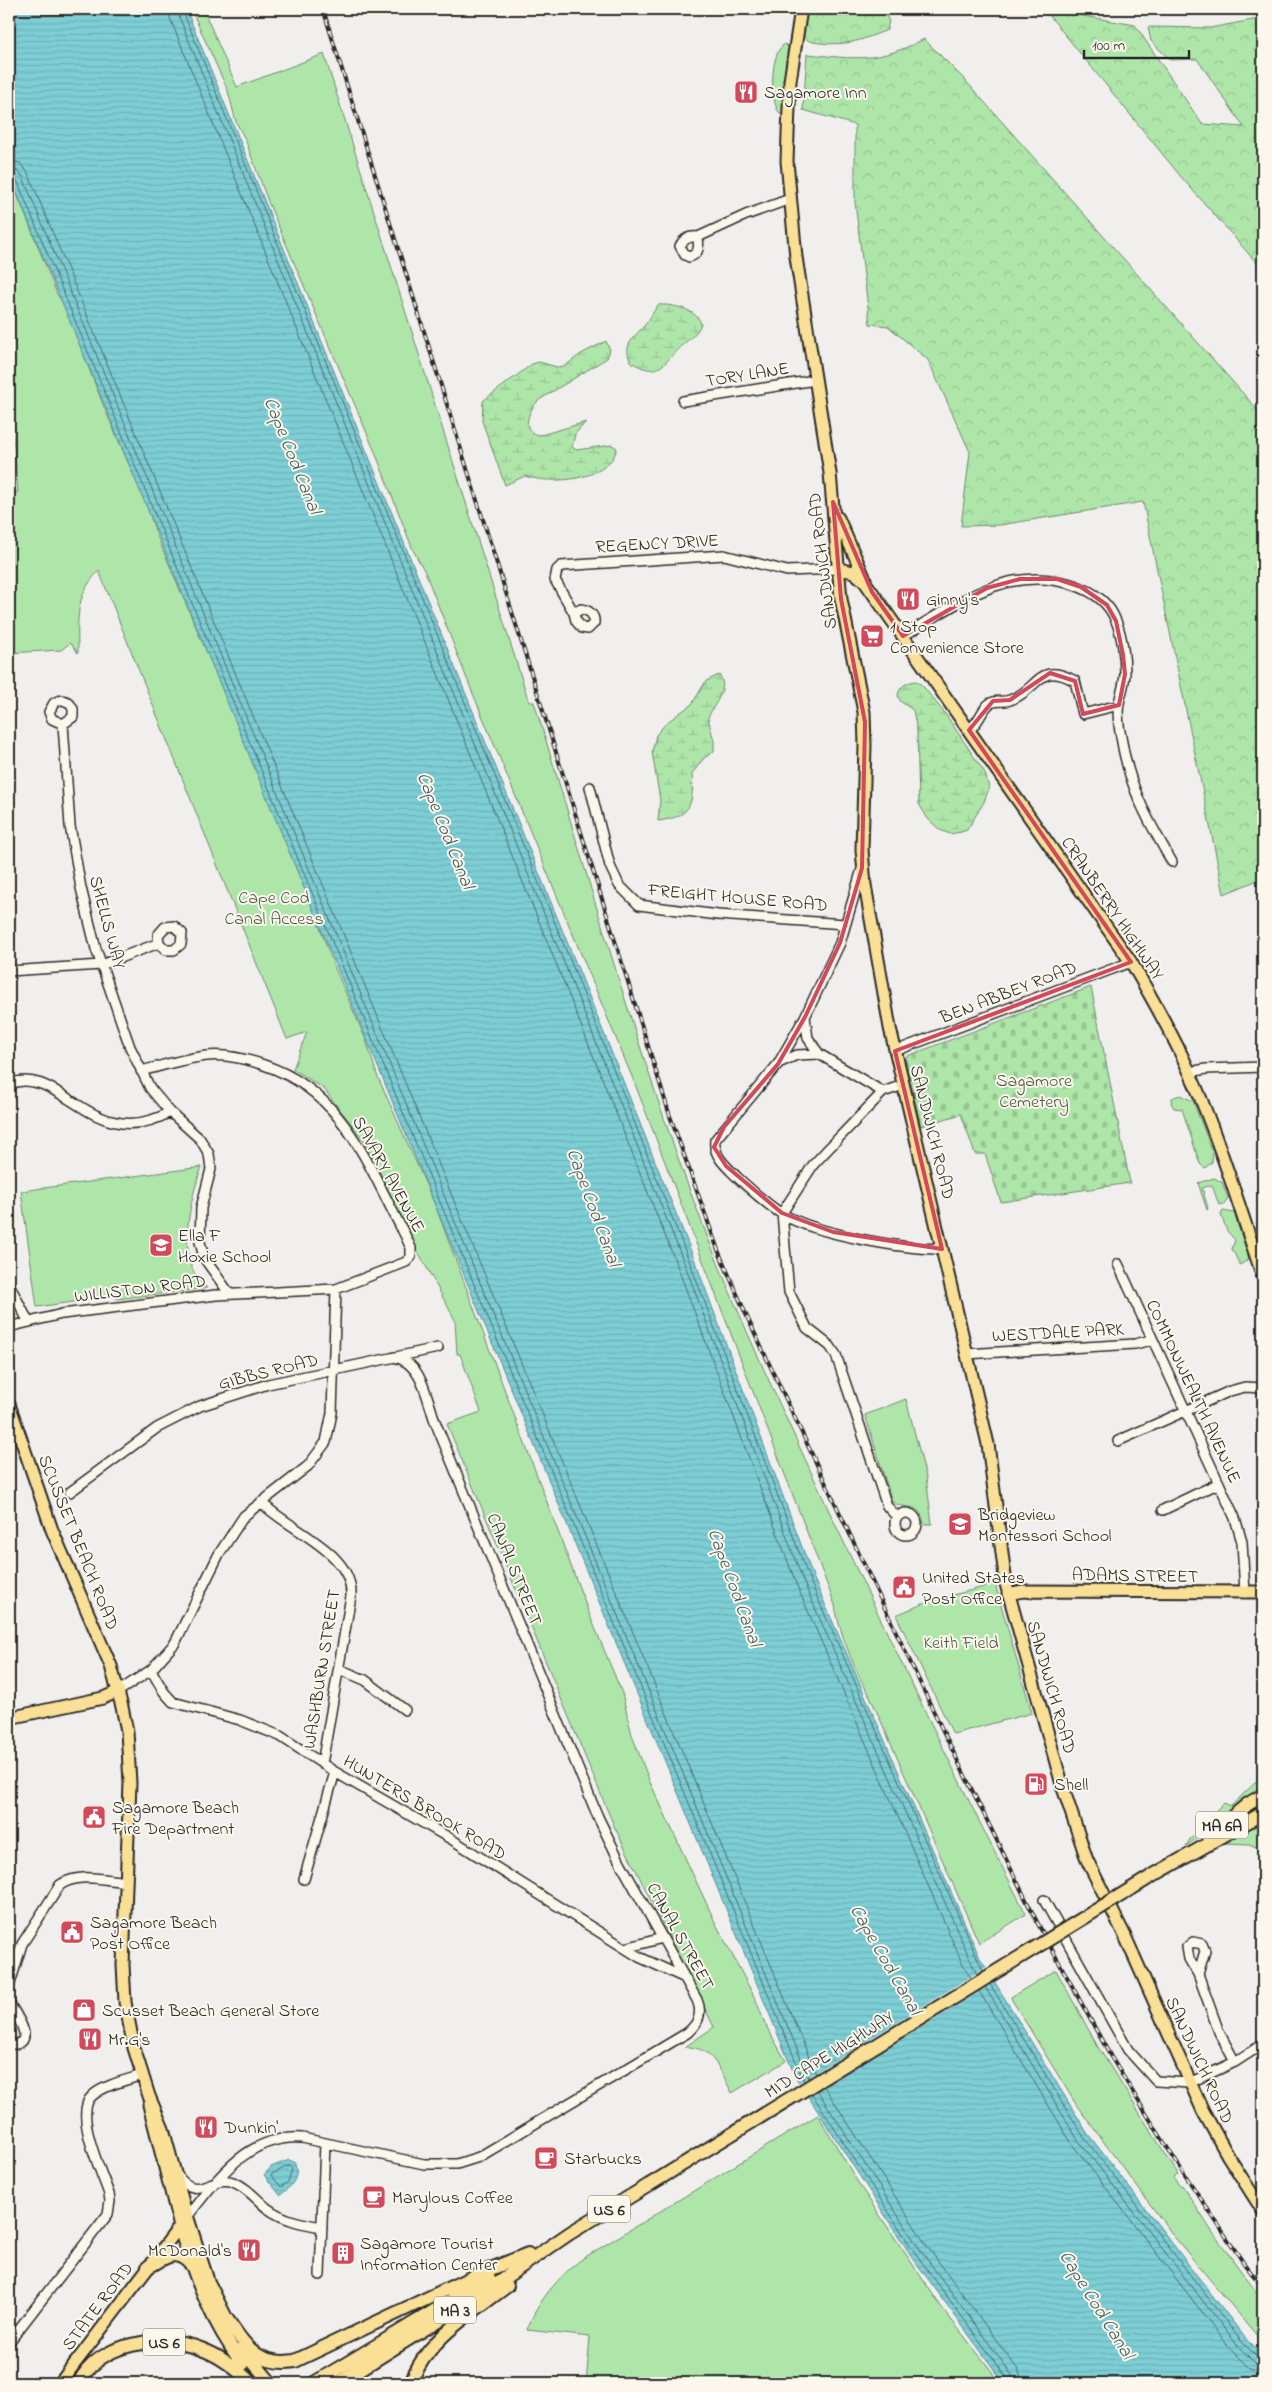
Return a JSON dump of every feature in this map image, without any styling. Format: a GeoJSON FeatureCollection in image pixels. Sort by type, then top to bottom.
{"type":"FeatureCollection","features":[{"type":"Feature","properties":{"kind":"highway","name":"MA 6A"},"geometry":{"type":"LineString","coordinates":[[1182,1857],[1248,1804],[1263,1795]]}},
{"type":"Feature","properties":{"kind":"highway","name":"MID CAPE HIGHWAY"},"geometry":{"type":"LineString","coordinates":[[570,2233],[1152,1876],[1263,1802]]}},
{"type":"Feature","properties":{"kind":"highway","name":"MID CAPE HIGHWAY"},"geometry":{"type":"LineString","coordinates":[[1182,1857],[1263,1813]]}},
{"type":"Feature","properties":{"kind":"highway"},"geometry":{"type":"LineString","coordinates":[[184,2222],[192,2265],[203,2295],[220,2330],[257,2383]]}},
{"type":"Feature","properties":{"kind":"highway"},"geometry":{"type":"LineString","coordinates":[[184,2222],[206,2275],[239,2345],[270,2383]]}},
{"type":"Feature","properties":{"kind":"highway","name":"US 6"},"geometry":{"type":"LineString","coordinates":[[314,2383],[528,2254],[570,2233]]}},
{"type":"Feature","properties":{"kind":"highway","name":"US 6"},"geometry":{"type":"LineString","coordinates":[[411,2383],[417,2367],[440,2338],[513,2281],[570,2233]]}},
{"type":"Feature","properties":{"kind":"highway","name":"MA 3"},"geometry":{"type":"LineString","coordinates":[[338,2383],[481,2294],[570,2233]]}},
{"type":"Feature","properties":{"kind":"highway"},"geometry":{"type":"LineString","coordinates":[[224,2315],[253,2353],[272,2362],[295,2361],[528,2254]]}},
{"type":"Feature","properties":{"kind":"highway"},"geometry":{"type":"LineString","coordinates":[[148,2267],[174,2255],[183,2256],[192,2265]]}},
{"type":"Feature","properties":{"kind":"highway","name":"US 6"},"geometry":{"type":"LineString","coordinates":[[79,2383],[89,2368],[111,2352],[129,2346],[157,2342],[184,2344],[209,2352],[235,2368],[251,2383]]}},
{"type":"Feature","properties":{"kind":"main road","name":"SANDWICH ROAD"},"geometry":{"type":"LineString","coordinates":[[801,9],[794,47],[787,125],[790,199],[833,502],[841,600],[861,689],[865,722],[862,868],[895,1051],[991,1463],[1000,1550],[1008,1594],[1080,1842],[1132,1951],[1189,2083],[1228,2156],[1263,2211]]}},
{"type":"Feature","properties":{"kind":"main road","name":"CRANBERRY HIGHWAY"},"geometry":{"type":"LineString","coordinates":[[833,502],[850,548],[872,592]]}},
{"type":"Feature","properties":{"kind":"main road","name":"CRANBERRY HIGHWAY"},"geometry":{"type":"LineString","coordinates":[[838,569],[858,575],[872,592],[1131,962],[1165,1022],[1189,1072],[1218,1146],[1263,1277]]}},
{"type":"Feature","properties":{"kind":"main road","name":"SCUSSET BEACH ROAD"},"geometry":{"type":"LineString","coordinates":[[9,1404],[52,1530],[106,1654],[119,1691],[127,1731],[129,1761],[123,1965],[125,2002],[134,2048],[149,2096]]}},
{"type":"Feature","properties":{"kind":"main road","name":"ADAMS STREET"},"geometry":{"type":"LineString","coordinates":[[1008,1594],[1024,1591],[1263,1592]]}},
{"type":"Feature","properties":{"kind":"main road"},"geometry":{"type":"LineString","coordinates":[[9,1718],[103,1698],[119,1691]]}},
{"type":"Feature","properties":{"kind":"main road"},"geometry":{"type":"LineString","coordinates":[[149,2096],[163,2129],[176,2174],[184,2222]]}},
{"type":"Feature","properties":{"kind":"main road"},"geometry":{"type":"LineString","coordinates":[[149,2096],[151,2119],[184,2222]]}},
{"type":"Feature","properties":{"kind":"main road","name":"STATE ROAD"},"geometry":{"type":"LineString","coordinates":[[60,2383],[184,2222]]}},
{"type":"Feature","properties":{"kind":"street"},"geometry":{"type":"LineString","coordinates":[[698,237],[746,215],[790,199]]}},
{"type":"Feature","properties":{"kind":"street","name":"TORY LANE"},"geometry":{"type":"LineString","coordinates":[[683,400],[815,380]]}},
{"type":"Feature","properties":{"kind":"street","name":"REGENCY DRIVE"},"geometry":{"type":"LineString","coordinates":[[574,613],[555,580],[554,575],[561,566],[724,555],[788,571],[838,569]]}},
{"type":"Feature","properties":{"kind":"street"},"geometry":{"type":"LineString","coordinates":[[903,636],[987,588],[1020,578],[1057,579],[1095,595],[1107,605],[1116,621],[1125,674],[1119,705],[1121,737],[1134,792],[1172,862]]}},
{"type":"Feature","properties":{"kind":"street"},"geometry":{"type":"LineString","coordinates":[[970,730],[980,721],[987,706],[993,701],[1010,700],[1024,692],[1038,678],[1050,673],[1062,674],[1074,681],[1083,714],[1119,705]]}},
{"type":"Feature","properties":{"kind":"street","name":"SHELLS WAY"},"geometry":{"type":"LineString","coordinates":[[62,724],[70,826],[86,906],[101,965],[124,1032],[150,1088],[170,1112],[200,1139],[209,1154],[211,1169],[201,1208],[200,1242],[204,1258],[229,1293]]}},
{"type":"Feature","properties":{"kind":"street","name":"FREIGHT HOUSE ROAD"},"geometry":{"type":"LineString","coordinates":[[590,787],[610,866],[619,885],[639,905],[718,916],[845,924]]}},
{"type":"Feature","properties":{"kind":"street"},"geometry":{"type":"LineString","coordinates":[[862,868],[830,967],[805,1016],[778,1064],[724,1127],[715,1140],[714,1147],[726,1166],[748,1187],[782,1214],[810,1226],[833,1232],[942,1249]]}},
{"type":"Feature","properties":{"kind":"street"},"geometry":{"type":"LineString","coordinates":[[9,971],[101,965],[159,943]]}},
{"type":"Feature","properties":{"kind":"street","name":"BEN ABBEY ROAD"},"geometry":{"type":"LineString","coordinates":[[895,1051],[1131,962]]}},
{"type":"Feature","properties":{"kind":"street"},"geometry":{"type":"LineString","coordinates":[[805,1016],[808,1038],[819,1054],[883,1092]]}},
{"type":"Feature","properties":{"kind":"street"},"geometry":{"type":"LineString","coordinates":[[778,1064],[787,1058],[797,1055],[819,1054]]}},
{"type":"Feature","properties":{"kind":"street","name":"SAVARY AVENUE"},"geometry":{"type":"LineString","coordinates":[[141,1071],[207,1056],[230,1057],[271,1067],[306,1086],[330,1106],[353,1137],[405,1235],[411,1248],[411,1256]]}},
{"type":"Feature","properties":{"kind":"street"},"geometry":{"type":"LineString","coordinates":[[1189,1072],[1206,1069],[1263,1066]]}},
{"type":"Feature","properties":{"kind":"street"},"geometry":{"type":"LineString","coordinates":[[9,1084],[27,1081],[42,1084],[95,1116],[115,1123],[148,1121],[170,1112]]}},
{"type":"Feature","properties":{"kind":"street"},"geometry":{"type":"LineString","coordinates":[[897,1516],[887,1506],[836,1355],[830,1346],[807,1328],[789,1292],[782,1214],[813,1165],[883,1092],[903,1085]]}},
{"type":"Feature","properties":{"kind":"street","name":"WILLISTON ROAD"},"geometry":{"type":"LineString","coordinates":[[9,1327],[62,1314],[229,1293],[336,1289],[406,1262],[411,1256]]}},
{"type":"Feature","properties":{"kind":"street","name":"COMMONWEALTH AVENUE"},"geometry":{"type":"LineString","coordinates":[[1118,1264],[1241,1534],[1245,1593]]}},
{"type":"Feature","properties":{"kind":"street"},"geometry":{"type":"LineString","coordinates":[[9,1284],[28,1321]]}},
{"type":"Feature","properties":{"kind":"street"},"geometry":{"type":"LineString","coordinates":[[119,1691],[151,1670],[180,1634],[229,1536],[244,1516],[308,1466],[324,1447],[331,1423],[336,1289]]}},
{"type":"Feature","properties":{"kind":"street","name":"WESTDALE PARK"},"geometry":{"type":"LineString","coordinates":[[966,1354],[1135,1344],[1152,1340]]}},
{"type":"Feature","properties":{"kind":"street","name":"GIBBS ROAD"},"geometry":{"type":"LineString","coordinates":[[70,1492],[146,1435],[189,1411],[240,1392],[438,1348]]}},
{"type":"Feature","properties":{"kind":"street","name":"CANAL STREET"},"geometry":{"type":"LineString","coordinates":[[184,2222],[214,2184],[241,2157],[268,2142],[293,2138],[433,2165],[458,2164],[479,2157],[593,2090],[694,2027],[700,2016],[699,2005],[598,1817],[416,1372],[408,1361],[394,1357]]}},
{"type":"Feature","properties":{"kind":"street"},"geometry":{"type":"LineString","coordinates":[[1118,1441],[1237,1388],[1263,1388]]}},
{"type":"Feature","properties":{"kind":"street"},"geometry":{"type":"LineString","coordinates":[[1163,1510],[1219,1483]]}},
{"type":"Feature","properties":{"kind":"street","name":"WASHBURN STREET"},"geometry":{"type":"LineString","coordinates":[[261,1502],[290,1526],[334,1557],[347,1571],[351,1583],[351,1596],[322,1764]]}},
{"type":"Feature","properties":{"kind":"street"},"geometry":{"type":"LineString","coordinates":[[338,1669],[365,1680],[405,1710]]}},
{"type":"Feature","properties":{"kind":"street","name":"HUNTERS BROOK ROAD"},"geometry":{"type":"LineString","coordinates":[[151,1670],[164,1692],[174,1702],[240,1720],[269,1731],[335,1772],[451,1839],[661,1969],[685,1978]]}},
{"type":"Feature","properties":{"kind":"street"},"geometry":{"type":"LineString","coordinates":[[304,1879],[335,1772]]}},
{"type":"Feature","properties":{"kind":"street"},"geometry":{"type":"LineString","coordinates":[[9,1987],[22,1944],[60,1885],[66,1881],[90,1878],[126,1882]]}},
{"type":"Feature","properties":{"kind":"street"},"geometry":{"type":"LineString","coordinates":[[1044,1900],[1128,2050],[1156,2081],[1189,2083],[1235,2062],[1263,2044]]}},
{"type":"Feature","properties":{"kind":"street"},"geometry":{"type":"LineString","coordinates":[[626,1948],[662,1938]]}},
{"type":"Feature","properties":{"kind":"street"},"geometry":{"type":"LineString","coordinates":[[1198,1974],[1220,2032],[1235,2062]]}},
{"type":"Feature","properties":{"kind":"street"},"geometry":{"type":"LineString","coordinates":[[9,2004],[21,2021],[24,2031],[22,2039],[14,2044],[9,2044]]}},
{"type":"Feature","properties":{"kind":"street"},"geometry":{"type":"LineString","coordinates":[[9,2342],[108,2214],[109,2194],[85,2121],[88,2101],[98,2091],[142,2075]]}},
{"type":"Feature","properties":{"kind":"street"},"geometry":{"type":"LineString","coordinates":[[320,2274],[325,2143]]}},
{"type":"Feature","properties":{"kind":"street"},"geometry":{"type":"LineString","coordinates":[[176,2174],[182,2182],[194,2188],[227,2181],[242,2186],[277,2214],[303,2223],[322,2226]]}},
{"type":"Feature","properties":{"kind":"highlighted area"},"geometry":{"type":"Polygon","coordinates":[[[833,502],[872,592],[903,636],[987,588],[1020,579],[1057,579],[1081,587],[1107,605],[1116,621],[1123,655],[1125,674],[1119,705],[1083,714],[1075,681],[1050,673],[1010,700],[993,701],[969,730],[1131,962],[895,1051],[942,1249],[833,1232],[782,1213],[726,1166],[714,1147],[724,1127],[778,1064],[805,1017],[840,943],[862,868],[865,722],[841,599],[833,502]]]}},
{"type":"Feature","properties":{"kind":"green space"},"geometry":{"type":"Polygon","coordinates":[[[191,9],[203,9],[237,87],[324,54],[529,702],[534,702],[657,1098],[704,1228],[748,1335],[829,1511],[926,1713],[1026,1914],[979,1943],[869,1694],[853,1664],[835,1605],[635,1084],[469,684],[425,572],[413,550],[375,452],[269,204],[245,139],[236,122],[228,91],[191,9]]]}},
{"type":"Feature","properties":{"kind":"green space"},"geometry":{"type":"Polygon","coordinates":[[[806,9],[882,9],[889,21],[887,30],[862,39],[839,44],[815,42],[808,40],[803,35],[806,9]]]}},
{"type":"Feature","properties":{"kind":"green space"},"geometry":{"type":"Polygon","coordinates":[[[1044,9],[1135,25],[1202,124],[1244,127],[1197,59],[1170,60],[1151,41],[1148,27],[1210,28],[1263,18],[1263,270],[1182,178],[1044,9]]]}},
{"type":"Feature","properties":{"kind":"green space"},"geometry":{"type":"Polygon","coordinates":[[[924,39],[964,79],[1263,416],[1263,878],[1224,894],[1143,502],[1000,525],[961,526],[970,452],[928,360],[888,326],[870,324],[855,202],[855,125],[803,110],[807,54],[853,58],[880,56],[908,47],[924,39]]]}},
{"type":"Feature","properties":{"kind":"green space"},"geometry":{"type":"Polygon","coordinates":[[[785,44],[789,48],[782,115],[775,102],[773,80],[776,57],[785,44]]]}},
{"type":"Feature","properties":{"kind":"green space","name":"Cape Cod Canal Access"},"geometry":{"type":"Polygon","coordinates":[[[9,174],[57,294],[64,305],[104,407],[147,506],[157,536],[315,914],[334,966],[366,1040],[377,1075],[435,1205],[588,1611],[622,1693],[632,1735],[649,1780],[716,1924],[756,2000],[765,2024],[786,2061],[732,2093],[720,2069],[709,2056],[695,2048],[685,2047],[714,2027],[614,1826],[447,1424],[481,1412],[460,1354],[457,1354],[455,1320],[415,1246],[365,1142],[324,1089],[293,1069],[307,1032],[287,1039],[99,571],[91,580],[81,599],[78,619],[78,653],[70,643],[61,650],[9,653],[10,492],[18,492],[9,414],[9,174]]]}},
{"type":"Feature","properties":{"kind":"green space"},"geometry":{"type":"Polygon","coordinates":[[[658,305],[683,308],[695,315],[701,324],[694,335],[667,361],[658,368],[647,369],[631,362],[628,351],[633,337],[647,323],[658,305]]]}},
{"type":"Feature","properties":{"kind":"green space"},"geometry":{"type":"Polygon","coordinates":[[[606,341],[610,350],[607,358],[539,400],[529,415],[528,426],[534,434],[541,435],[586,422],[575,434],[572,447],[576,450],[612,445],[617,448],[612,459],[603,468],[578,478],[549,480],[525,476],[505,485],[482,421],[483,401],[532,364],[539,362],[557,367],[565,366],[581,354],[606,341]]]}},
{"type":"Feature","properties":{"kind":"green space"},"geometry":{"type":"Polygon","coordinates":[[[719,675],[723,685],[722,690],[708,718],[714,741],[714,751],[703,759],[692,774],[691,801],[684,812],[678,816],[658,821],[660,800],[652,752],[656,735],[666,723],[692,704],[706,681],[719,675]]]}},
{"type":"Feature","properties":{"kind":"green space"},"geometry":{"type":"Polygon","coordinates":[[[916,681],[922,685],[946,715],[985,773],[989,788],[984,802],[967,830],[961,832],[950,834],[940,830],[928,819],[919,804],[917,731],[913,710],[901,702],[898,696],[904,685],[916,681]]]}},
{"type":"Feature","properties":{"kind":"green space","name":"Sagamore Cemetery"},"geometry":{"type":"Polygon","coordinates":[[[1091,987],[1130,1183],[1001,1202],[985,1154],[975,1154],[961,1114],[921,1126],[905,1057],[1091,987]]]}},
{"type":"Feature","properties":{"kind":"green space"},"geometry":{"type":"Polygon","coordinates":[[[1180,1095],[1193,1101],[1213,1153],[1212,1162],[1205,1168],[1200,1164],[1182,1109],[1174,1108],[1171,1103],[1172,1098],[1180,1095]]]}},
{"type":"Feature","properties":{"kind":"green space"},"geometry":{"type":"Polygon","coordinates":[[[202,1167],[197,1180],[190,1213],[188,1248],[191,1264],[197,1277],[207,1288],[117,1299],[116,1296],[37,1307],[21,1191],[202,1167]]]}},
{"type":"Feature","properties":{"kind":"green space"},"geometry":{"type":"Polygon","coordinates":[[[1214,1178],[1222,1182],[1228,1198],[1224,1204],[1219,1205],[1212,1185],[1202,1188],[1207,1210],[1198,1183],[1214,1178]]]}},
{"type":"Feature","properties":{"kind":"green space"},"geometry":{"type":"Polygon","coordinates":[[[1223,1211],[1234,1213],[1249,1259],[1240,1265],[1232,1249],[1235,1240],[1227,1231],[1221,1215],[1223,1211]]]}},
{"type":"Feature","properties":{"kind":"green space"},"geometry":{"type":"Polygon","coordinates":[[[906,1399],[926,1477],[932,1524],[924,1524],[919,1511],[892,1501],[865,1415],[906,1399]]]}},
{"type":"Feature","properties":{"kind":"green space","name":"Keith Field"},"geometry":{"type":"Polygon","coordinates":[[[995,1584],[1032,1713],[953,1734],[896,1615],[930,1601],[995,1584]]]}},
{"type":"Feature","properties":{"kind":"green space"},"geometry":{"type":"Polygon","coordinates":[[[1263,1775],[1263,1791],[1186,1846],[1191,1838],[1198,1834],[1206,1819],[1224,1803],[1231,1806],[1263,1775]]]}},
{"type":"Feature","properties":{"kind":"green space"},"geometry":{"type":"Polygon","coordinates":[[[1263,1821],[1263,1850],[1249,1844],[1225,1843],[1263,1821]]]}},
{"type":"Feature","properties":{"kind":"green space"},"geometry":{"type":"Polygon","coordinates":[[[1056,1970],[1098,2047],[1178,2174],[1173,2177],[1180,2186],[1182,2185],[1211,2230],[1263,2301],[1263,2343],[1176,2239],[1077,2106],[1012,2000],[1011,1997],[1056,1970]]]}},
{"type":"Feature","properties":{"kind":"green space"},"geometry":{"type":"Polygon","coordinates":[[[818,2115],[860,2186],[942,2308],[1001,2383],[586,2383],[590,2337],[527,2330],[542,2300],[557,2282],[582,2259],[818,2115]]]}},
{"type":"Feature","properties":{"kind":"water","name":"Cape Cod Canal"},"geometry":{"type":"Polygon","coordinates":[[[9,9],[186,9],[579,971],[695,1261],[814,1579],[980,1958],[1088,2134],[1246,2339],[1263,2356],[1263,2383],[1004,2383],[912,2257],[795,2076],[9,174],[9,9]]]}},
{"type":"Feature","properties":{"kind":"water"},"geometry":{"type":"Polygon","coordinates":[[[289,2160],[294,2162],[296,2177],[288,2189],[280,2195],[264,2175],[271,2167],[289,2160]]]}},
{"type":"Feature","properties":{"kind":"pier"},"geometry":{"type":"Polygon","coordinates":[[[988,1966],[997,1981],[806,2098],[797,2084],[988,1966]]]}},
{"type":"Feature","properties":{"kind":"railway"},"geometry":{"type":"LineString","coordinates":[[323,9],[670,1116],[718,1250],[748,1319],[942,1729],[1038,1924],[1111,2057],[1177,2163],[1245,2265],[1263,2287]]}},
{"type":"Feature","properties":{"kind":"place","name":"Sagamore Inn"},"geometry":{"type":"Point","coordinates":[746,92]}},
{"type":"Feature","properties":{"kind":"place","name":"Ginny's"},"geometry":{"type":"Point","coordinates":[908,599]}},
{"type":"Feature","properties":{"kind":"place","name":"1 Stop Convenience Store"},"geometry":{"type":"Point","coordinates":[872,636]}},
{"type":"Feature","properties":{"kind":"place","name":"Ella F Hoxie School"},"geometry":{"type":"Point","coordinates":[161,1245]}},
{"type":"Feature","properties":{"kind":"place","name":"Bridgeview Montessori School"},"geometry":{"type":"Point","coordinates":[960,1524]}},
{"type":"Feature","properties":{"kind":"place","name":"United States Post Office"},"geometry":{"type":"Point","coordinates":[904,1587]}},
{"type":"Feature","properties":{"kind":"place","name":"Shell"},"geometry":{"type":"Point","coordinates":[1036,1784]}},
{"type":"Feature","properties":{"kind":"place","name":"Sagamore Beach Fire Department"},"geometry":{"type":"Point","coordinates":[94,1817]}},
{"type":"Feature","properties":{"kind":"place","name":"Sagamore Beach Post Office"},"geometry":{"type":"Point","coordinates":[72,1932]}},
{"type":"Feature","properties":{"kind":"place","name":"Scusset Beach General Store"},"geometry":{"type":"Point","coordinates":[84,2010]}},
{"type":"Feature","properties":{"kind":"place","name":"Mr.G's"},"geometry":{"type":"Point","coordinates":[90,2039]}},
{"type":"Feature","properties":{"kind":"place","name":"Dunkin'"},"geometry":{"type":"Point","coordinates":[206,2127]}},
{"type":"Feature","properties":{"kind":"place","name":"Starbucks"},"geometry":{"type":"Point","coordinates":[546,2158]}},
{"type":"Feature","properties":{"kind":"place","name":"Marylous Coffee"},"geometry":{"type":"Point","coordinates":[374,2197]}},
{"type":"Feature","properties":{"kind":"place","name":"McDonald's"},"geometry":{"type":"Point","coordinates":[249,2250]}},
{"type":"Feature","properties":{"kind":"place","name":"Sagamore Tourist Information Center"},"geometry":{"type":"Point","coordinates":[343,2253]}}]}
